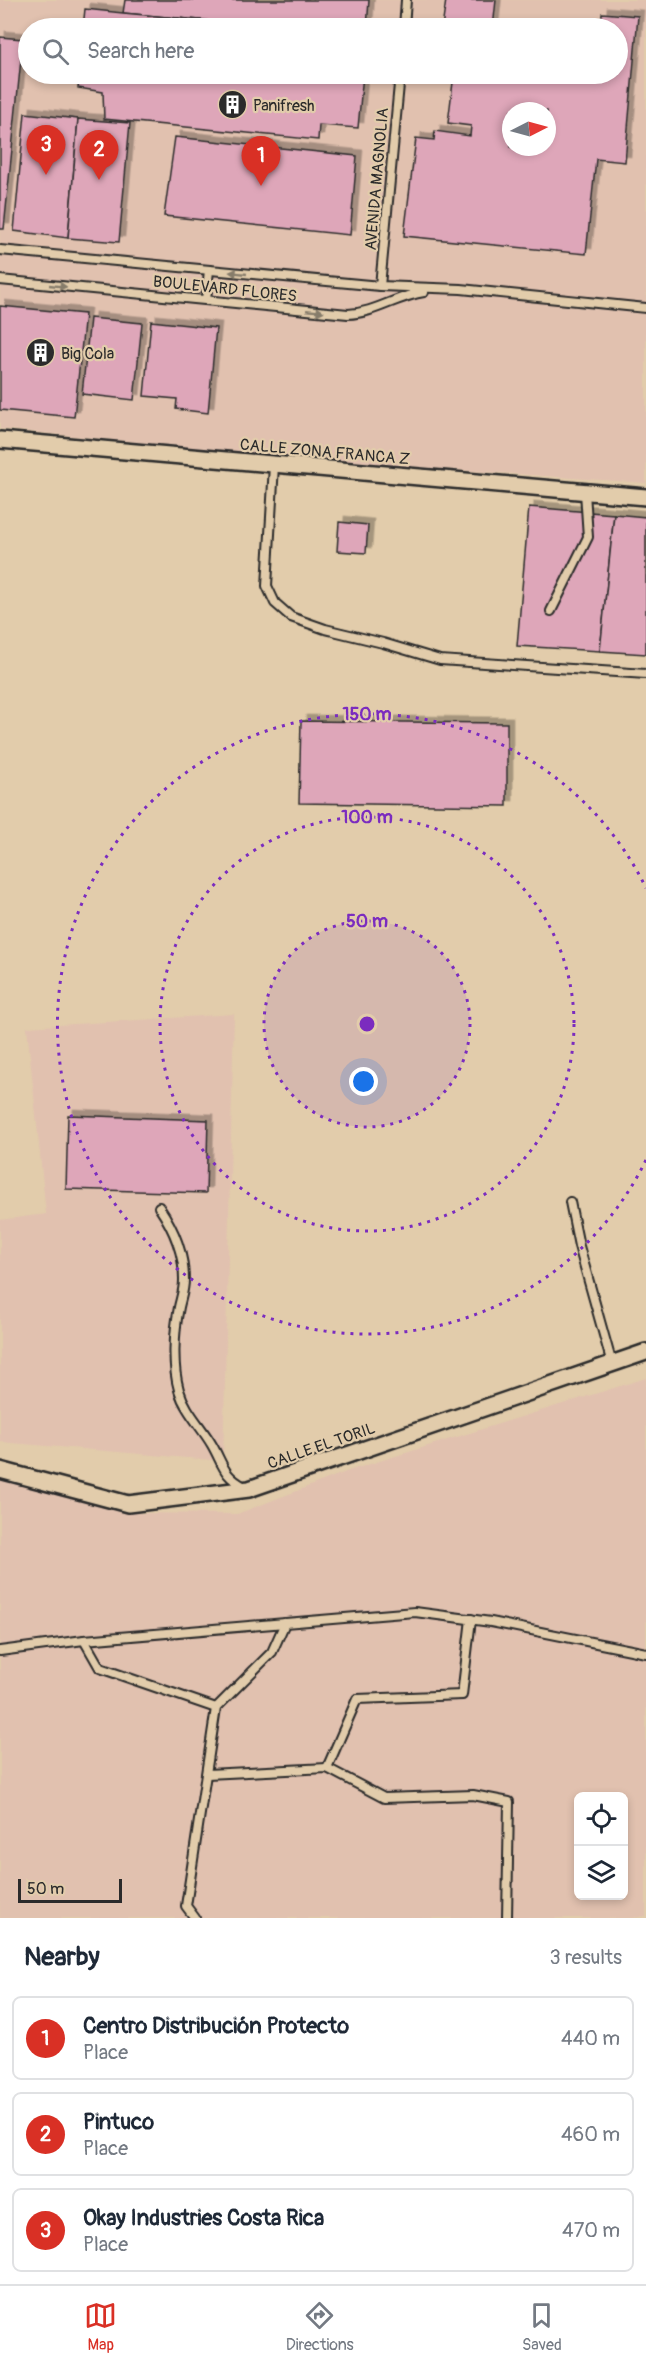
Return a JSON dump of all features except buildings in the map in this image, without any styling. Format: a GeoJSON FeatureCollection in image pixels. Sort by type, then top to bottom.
{"type":"FeatureCollection","features":[{"type":"Feature","properties":{"kind":"street","name":"CALLE ZONA FRANCA Z"},"geometry":{"type":"LineString","coordinates":[[0,440],[646,497]]}},
{"type":"Feature","properties":{"kind":"street","name":"CALLE EL TORIL"},"geometry":{"type":"LineString","coordinates":[[0,1470],[128,1504],[249,1489],[646,1352]]}},
{"type":"Feature","properties":{"kind":"lane"},"geometry":{"type":"LineString","coordinates":[[405,18],[406,0]]}},
{"type":"Feature","properties":{"kind":"lane","name":"AVENIDA MAGNOLIA"},"geometry":{"type":"LineString","coordinates":[[380,286],[399,84]]}},
{"type":"Feature","properties":{"kind":"lane","name":"BOULEVARD FLORES"},"geometry":{"type":"LineString","coordinates":[[0,250],[380,286],[443,289],[646,308]]}},
{"type":"Feature","properties":{"kind":"lane"},"geometry":{"type":"LineString","coordinates":[[206,300],[209,270]]}},
{"type":"Feature","properties":{"kind":"lane","name":"BOULEVARD FLORES"},"geometry":{"type":"LineString","coordinates":[[0,280],[358,314],[404,296],[443,289]]}},
{"type":"Feature","properties":{"kind":"lane"},"geometry":{"type":"LineString","coordinates":[[274,465],[267,586],[275,603],[291,617],[325,629],[440,660],[646,675]]}},
{"type":"Feature","properties":{"kind":"lane"},"geometry":{"type":"LineString","coordinates":[[551,611],[588,537],[585,492]]}},
{"type":"Feature","properties":{"kind":"lane"},"geometry":{"type":"LineString","coordinates":[[570,1202],[579,1246],[612,1364]]}},
{"type":"Feature","properties":{"kind":"lane"},"geometry":{"type":"LineString","coordinates":[[159,1207],[175,1235],[183,1264],[184,1280],[176,1334],[178,1388],[185,1405],[213,1446],[224,1470],[232,1481],[249,1489]]}},
{"type":"Feature","properties":{"kind":"lane"},"geometry":{"type":"LineString","coordinates":[[0,1651],[84,1640],[415,1612],[471,1619],[646,1653]]}},
{"type":"Feature","properties":{"kind":"lane"},"geometry":{"type":"LineString","coordinates":[[327,1768],[357,1699],[462,1695],[471,1619]]}},
{"type":"Feature","properties":{"kind":"lane"},"geometry":{"type":"LineString","coordinates":[[195,1918],[186,1906],[216,1708],[272,1653],[285,1623]]}},
{"type":"Feature","properties":{"kind":"lane"},"geometry":{"type":"LineString","coordinates":[[84,1640],[100,1668],[216,1708]]}},
{"type":"Feature","properties":{"kind":"lane"},"geometry":{"type":"LineString","coordinates":[[207,1774],[327,1768],[384,1798],[473,1795],[509,1802],[507,1918]]}},
{"type":"Feature","properties":{"kind":"shaded area"},"geometry":{"type":"Polygon","coordinates":[[[0,0],[646,0],[646,483],[340,462],[0,429],[0,0]]]}},
{"type":"Feature","properties":{"kind":"shaded area"},"geometry":{"type":"Polygon","coordinates":[[[234,1014],[223,1461],[0,1442],[0,1220],[46,1214],[27,1027],[234,1014]]]}},
{"type":"Feature","properties":{"kind":"shaded area"},"geometry":{"type":"Polygon","coordinates":[[[646,1378],[646,1916],[631,1918],[0,1918],[0,1479],[124,1513],[237,1514],[351,1470],[646,1378]]]}},
{"type":"Feature","properties":{"kind":"place","name":"Panifresh"},"geometry":{"type":"Point","coordinates":[232,105]}},
{"type":"Feature","properties":{"kind":"place","name":"Okay Industries Costa Rica"},"geometry":{"type":"Point","coordinates":[46,175]}},
{"type":"Feature","properties":{"kind":"place","name":"Pintuco"},"geometry":{"type":"Point","coordinates":[99,180]}},
{"type":"Feature","properties":{"kind":"place","name":"Centro Distribución Protecto"},"geometry":{"type":"Point","coordinates":[261,186]}},
{"type":"Feature","properties":{"kind":"place","name":"Big Cola"},"geometry":{"type":"Point","coordinates":[40,353]}}]}
